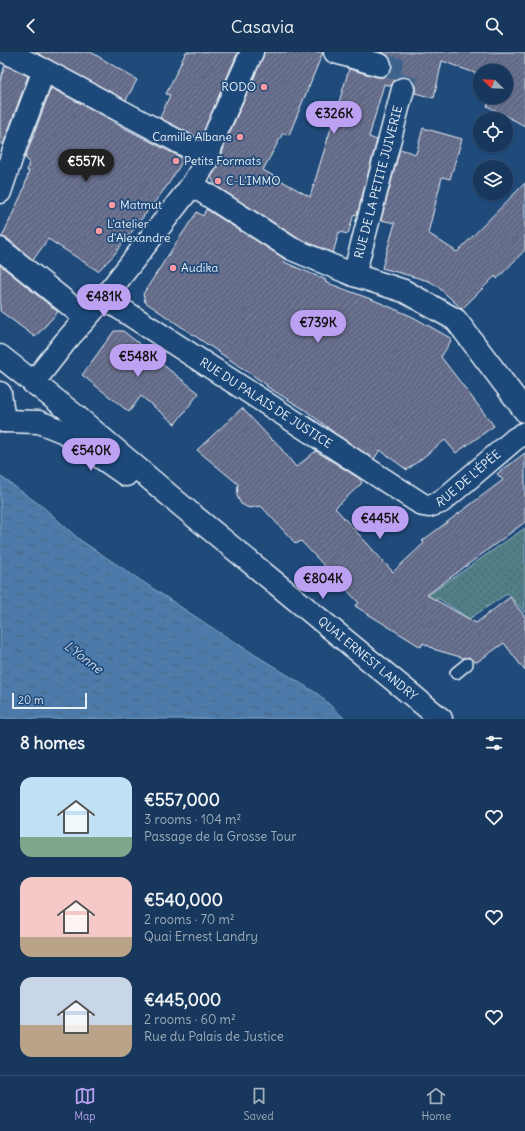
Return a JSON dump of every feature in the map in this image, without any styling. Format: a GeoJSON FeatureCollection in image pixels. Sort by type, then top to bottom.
{"type":"FeatureCollection","features":[{"type":"Feature","properties":{"kind":"street"},"geometry":{"type":"LineString","coordinates":[[6,52],[44,70],[198,152],[206,162]]}},
{"type":"Feature","properties":{"kind":"street"},"geometry":{"type":"LineString","coordinates":[[33,383],[104,298],[192,185],[206,162],[214,137],[252,52]]}},
{"type":"Feature","properties":{"kind":"street"},"geometry":{"type":"LineString","coordinates":[[335,52],[380,65]]}},
{"type":"Feature","properties":{"kind":"street"},"geometry":{"type":"LineString","coordinates":[[0,192],[44,70]]}},
{"type":"Feature","properties":{"kind":"street","name":"RUE DE LA PETITE JUIVERIE"},"geometry":{"type":"LineString","coordinates":[[354,275],[403,89]]}},
{"type":"Feature","properties":{"kind":"street","name":"RUE DE LA PETITE JUIVERIE"},"geometry":{"type":"LineString","coordinates":[[192,185],[292,249],[354,275],[404,291],[456,320],[525,411]]}},
{"type":"Feature","properties":{"kind":"street"},"geometry":{"type":"LineString","coordinates":[[0,250],[86,318]]}},
{"type":"Feature","properties":{"kind":"street","name":"RUE DU PALAIS DE JUSTICE"},"geometry":{"type":"LineString","coordinates":[[104,298],[417,502],[429,506]]}},
{"type":"Feature","properties":{"kind":"street","name":"QUAI ERNEST LANDRY"},"geometry":{"type":"LineString","coordinates":[[0,356],[76,416],[183,507],[441,719]]}},
{"type":"Feature","properties":{"kind":"street"},"geometry":{"type":"LineString","coordinates":[[0,393],[2,424]]}},
{"type":"Feature","properties":{"kind":"street","name":"QUAI ERNEST LANDRY"},"geometry":{"type":"LineString","coordinates":[[2,424],[39,422],[64,432],[132,479],[183,507]]}},
{"type":"Feature","properties":{"kind":"street","name":"RUE DE L'ÉPÉE"},"geometry":{"type":"LineString","coordinates":[[429,506],[441,502],[515,439],[525,433]]}},
{"type":"Feature","properties":{"kind":"lane"},"geometry":{"type":"LineString","coordinates":[[456,673],[467,664]]}},
{"type":"Feature","properties":{"kind":"green space"},"geometry":{"type":"Polygon","coordinates":[[[525,528],[525,613],[508,593],[469,619],[438,598],[428,609],[417,603],[525,528]]]}},
{"type":"Feature","properties":{"kind":"water","name":"L'Yonne"},"geometry":{"type":"Polygon","coordinates":[[[0,476],[43,507],[80,540],[217,631],[318,694],[345,719],[0,719],[0,476]]]}},
{"type":"Feature","properties":{"kind":"building"},"geometry":{"type":"Polygon","coordinates":[[[35,52],[91,52],[137,80],[126,100],[35,52]]]}},
{"type":"Feature","properties":{"kind":"building"},"geometry":{"type":"Polygon","coordinates":[[[186,52],[238,52],[200,139],[160,118],[170,95],[166,94],[186,52]]]}},
{"type":"Feature","properties":{"kind":"building"},"geometry":{"type":"Polygon","coordinates":[[[264,52],[323,52],[289,135],[283,133],[263,170],[310,197],[349,69],[377,77],[383,77],[389,74],[392,68],[392,62],[389,56],[380,52],[525,52],[525,126],[513,120],[513,112],[498,112],[487,106],[488,104],[513,104],[513,64],[473,64],[473,72],[442,61],[434,98],[415,93],[415,85],[412,80],[407,77],[399,77],[391,86],[384,84],[369,137],[377,140],[357,215],[354,214],[348,234],[339,232],[333,253],[298,238],[216,186],[211,177],[218,166],[226,141],[264,52]]]}},
{"type":"Feature","properties":{"kind":"building"},"geometry":{"type":"Polygon","coordinates":[[[5,65],[28,76],[3,145],[0,143],[0,81],[5,65]]]}},
{"type":"Feature","properties":{"kind":"building"},"geometry":{"type":"Polygon","coordinates":[[[51,88],[184,159],[167,186],[113,256],[98,271],[48,239],[33,260],[8,239],[2,237],[23,191],[29,171],[27,171],[29,161],[25,158],[51,88]]]}},
{"type":"Feature","properties":{"kind":"building"},"geometry":{"type":"Polygon","coordinates":[[[423,128],[462,139],[450,179],[442,177],[428,233],[457,252],[508,200],[513,200],[513,195],[525,183],[525,250],[497,279],[495,276],[462,309],[437,286],[429,281],[382,268],[395,223],[381,220],[400,149],[416,154],[423,128]]]}},
{"type":"Feature","properties":{"kind":"building"},"geometry":{"type":"Polygon","coordinates":[[[206,209],[285,259],[284,262],[326,280],[325,282],[413,317],[452,339],[441,357],[494,426],[456,453],[445,440],[407,470],[380,450],[374,459],[336,434],[305,410],[266,386],[267,385],[145,302],[143,294],[176,243],[197,212],[203,216],[206,209]]]}},
{"type":"Feature","properties":{"kind":"building"},"geometry":{"type":"Polygon","coordinates":[[[0,265],[58,312],[35,337],[0,311],[0,265]]]}},
{"type":"Feature","properties":{"kind":"building"},"geometry":{"type":"Polygon","coordinates":[[[114,331],[123,331],[199,393],[175,424],[141,396],[129,412],[82,375],[114,331]]]}},
{"type":"Feature","properties":{"kind":"building"},"geometry":{"type":"Polygon","coordinates":[[[242,408],[273,441],[274,440],[296,467],[316,451],[360,479],[362,483],[335,508],[393,572],[424,543],[422,541],[503,480],[497,474],[525,453],[525,522],[427,595],[476,623],[510,597],[525,617],[525,671],[504,643],[477,662],[473,661],[469,657],[464,658],[436,650],[423,643],[421,647],[355,606],[359,603],[301,541],[296,544],[261,506],[249,508],[241,504],[237,496],[238,484],[197,450],[242,408]]]}},
{"type":"Feature","properties":{"kind":"tunnel"},"geometry":{"type":"LineString","coordinates":[[380,65],[408,71],[403,89]]}},
{"type":"Feature","properties":{"kind":"place","name":"RODO"},"geometry":{"type":"Point","coordinates":[264,87]}},
{"type":"Feature","properties":{"kind":"place","name":"Camille Albane"},"geometry":{"type":"Point","coordinates":[240,137]}},
{"type":"Feature","properties":{"kind":"place","name":"Petits Formats"},"geometry":{"type":"Point","coordinates":[176,161]}},
{"type":"Feature","properties":{"kind":"place","name":"C-L'IMMO"},"geometry":{"type":"Point","coordinates":[218,181]}},
{"type":"Feature","properties":{"kind":"place","name":"Matmut"},"geometry":{"type":"Point","coordinates":[112,205]}},
{"type":"Feature","properties":{"kind":"place","name":"L'atelier d'Alexandre"},"geometry":{"type":"Point","coordinates":[99,231]}},
{"type":"Feature","properties":{"kind":"place","name":"Audika"},"geometry":{"type":"Point","coordinates":[173,268]}}]}
